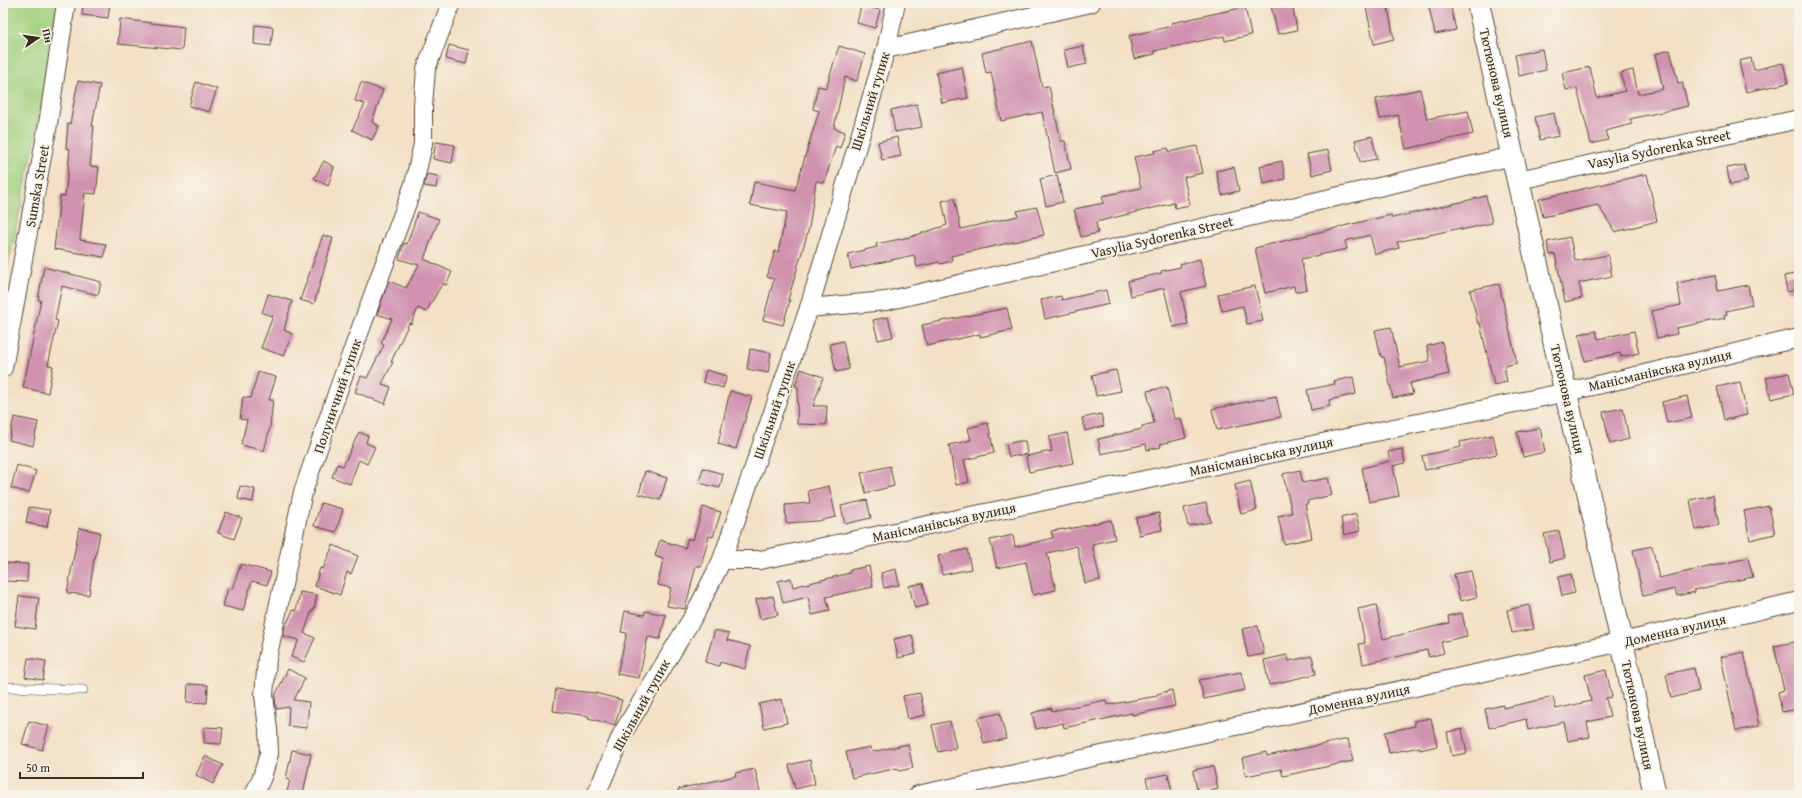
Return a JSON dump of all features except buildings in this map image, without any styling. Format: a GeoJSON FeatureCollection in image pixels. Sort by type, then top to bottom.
{"type":"FeatureCollection","features":[{"type":"Feature","properties":{"kind":"street","name":"Sumska Street"},"geometry":{"type":"LineString","coordinates":[[3,368],[48,124],[66,3]]}},
{"type":"Feature","properties":{"kind":"street","name":"Полуничний тупик"},"geometry":{"type":"LineString","coordinates":[[254,795],[262,777],[269,754],[264,696],[267,659],[303,492],[341,382],[414,184],[423,144],[423,106],[426,69],[451,3]]}},
{"type":"Feature","properties":{"kind":"street","name":"Шкільний тупик"},"geometry":{"type":"LineString","coordinates":[[596,795],[622,734],[696,612],[722,560],[809,308],[886,49],[896,3]]}},
{"type":"Feature","properties":{"kind":"street"},"geometry":{"type":"LineString","coordinates":[[886,49],[1091,3]]}},
{"type":"Feature","properties":{"kind":"street","name":"Тютюнова вулиця"},"geometry":{"type":"LineString","coordinates":[[1478,3],[1519,180],[1655,795]]}},
{"type":"Feature","properties":{"kind":"street","name":"Vasylia Sydorenka Street"},"geometry":{"type":"LineString","coordinates":[[1519,180],[1799,119]]}},
{"type":"Feature","properties":{"kind":"street","name":"Vasylia Sydorenka Street"},"geometry":{"type":"LineString","coordinates":[[809,308],[886,301],[1513,156]]}},
{"type":"Feature","properties":{"kind":"street","name":"Манісманівська вулиця"},"geometry":{"type":"LineString","coordinates":[[722,560],[760,560],[1566,392],[1799,338]]}},
{"type":"Feature","properties":{"kind":"street","name":"Доменна вулиця"},"geometry":{"type":"LineString","coordinates":[[918,795],[1622,642],[1799,601]]}},
{"type":"Feature","properties":{"kind":"lane"},"geometry":{"type":"LineString","coordinates":[[3,687],[83,690]]}},
{"type":"Feature","properties":{"kind":"green space"},"geometry":{"type":"Polygon","coordinates":[[[3,3],[57,3],[42,107],[3,289],[3,3]]]}}]}
